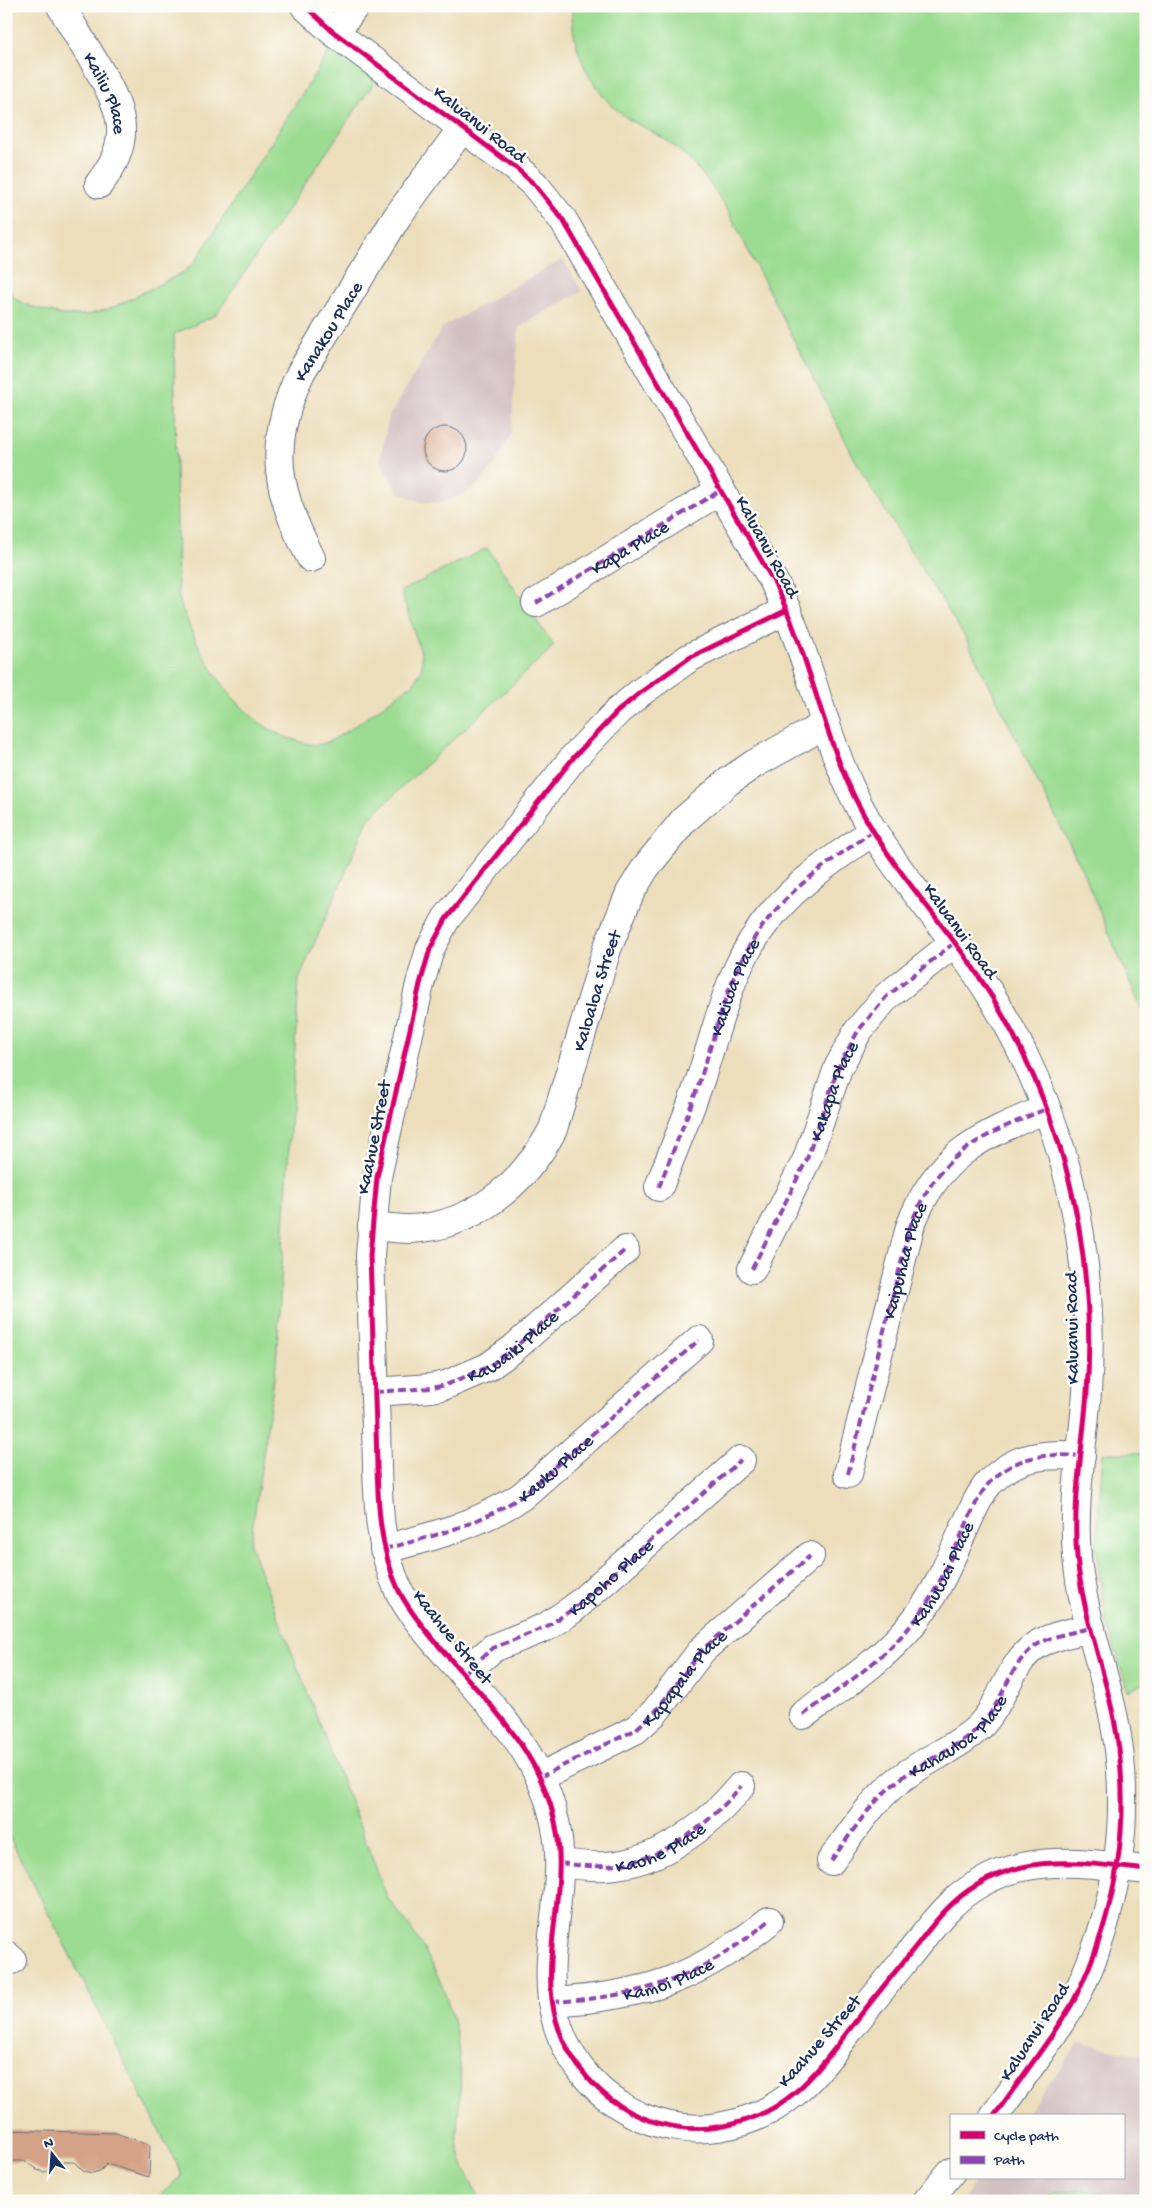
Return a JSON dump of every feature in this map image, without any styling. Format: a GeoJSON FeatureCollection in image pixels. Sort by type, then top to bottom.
{"type":"FeatureCollection","features":[{"type":"Feature","properties":{"kind":"street","name":"Kailiu Place"},"geometry":{"type":"LineString","coordinates":[[61,6],[111,89],[119,112],[121,125],[118,150],[108,174],[100,184]]}},
{"type":"Feature","properties":{"kind":"street","name":"Kaluanui Road"},"geometry":{"type":"LineString","coordinates":[[304,6],[335,33],[462,127],[528,179],[564,220],[720,490],[762,558],[787,610],[805,656],[846,780],[873,831],[976,972],[999,1008],[1022,1053],[1046,1109],[1063,1159],[1073,1197],[1085,1272],[1089,1349],[1076,1503],[1077,1559],[1084,1600],[1114,1718],[1120,1755],[1122,1830],[1119,1867],[1102,1934],[1073,2002],[995,2114]]}},
{"type":"Feature","properties":{"kind":"street"},"geometry":{"type":"LineString","coordinates":[[335,33],[356,6]]}},
{"type":"Feature","properties":{"kind":"street","name":"Kanakou Place"},"geometry":{"type":"LineString","coordinates":[[311,558],[291,518],[280,478],[280,437],[290,396],[301,372],[397,218],[462,127]]}},
{"type":"Feature","properties":{"kind":"street","name":"Kapa Place"},"geometry":{"type":"LineString","coordinates":[[536,603],[720,490]]}},
{"type":"Feature","properties":{"kind":"street","name":"Kaahue Street"},"geometry":{"type":"LineString","coordinates":[[787,610],[689,658],[618,711],[574,757],[455,905],[438,933],[422,975],[377,1178],[372,1226],[370,1254],[379,1506],[384,1549],[391,1573],[412,1613],[520,1741],[540,1777],[554,1816],[560,1864],[551,1982],[552,2002],[558,2028],[572,2058],[591,2082],[613,2102],[636,2115],[668,2126],[710,2128],[732,2125],[752,2119],[789,2099],[805,2085],[943,1911],[975,1886],[999,1874],[1032,1864],[1072,1862],[1146,1870]]}},
{"type":"Feature","properties":{"kind":"street","name":"Kaloaloa Street"},"geometry":{"type":"LineString","coordinates":[[372,1226],[410,1229],[450,1221],[488,1204],[519,1179],[544,1147],[553,1129],[607,949],[620,914],[646,867],[684,820],[729,780],[826,724]]}},
{"type":"Feature","properties":{"kind":"street","name":"Kakiwa Place"},"geometry":{"type":"LineString","coordinates":[[658,1187],[701,1078],[727,990],[745,953],[758,932],[789,896],[813,875],[873,831]]}},
{"type":"Feature","properties":{"kind":"street","name":"Kakapa Place"},"geometry":{"type":"LineString","coordinates":[[752,1269],[807,1159],[838,1068],[858,1031],[886,997],[954,943]]}},
{"type":"Feature","properties":{"kind":"street","name":"Kaipuhaa Place"},"geometry":{"type":"LineString","coordinates":[[848,1474],[910,1227],[923,1196],[942,1170],[966,1147],[994,1130],[1046,1109]]}},
{"type":"Feature","properties":{"kind":"street","name":"Kawaiki Place"},"geometry":{"type":"LineString","coordinates":[[375,1392],[431,1388],[446,1385],[488,1367],[513,1349],[625,1250]]}},
{"type":"Feature","properties":{"kind":"street","name":"Kauku Place"},"geometry":{"type":"LineString","coordinates":[[384,1549],[465,1527],[516,1500],[541,1481],[699,1340]]}},
{"type":"Feature","properties":{"kind":"street","name":"Kahuwai Place"},"geometry":{"type":"LineString","coordinates":[[803,1715],[865,1669],[916,1620],[943,1577],[982,1492],[997,1476],[1013,1465],[1032,1458],[1056,1455],[1081,1456]]}},
{"type":"Feature","properties":{"kind":"street","name":"Kapoho Place"},"geometry":{"type":"LineString","coordinates":[[463,1674],[493,1648],[546,1627],[573,1609],[741,1460]]}},
{"type":"Feature","properties":{"kind":"street","name":"Kapapala Place"},"geometry":{"type":"LineString","coordinates":[[540,1777],[635,1730],[655,1712],[702,1650],[810,1556]]}},
{"type":"Feature","properties":{"kind":"street","name":"Kahauloa Place"},"geometry":{"type":"LineString","coordinates":[[831,1861],[870,1809],[897,1781],[913,1769],[968,1737],[979,1727],[995,1708],[1024,1657],[1032,1649],[1052,1638],[1092,1628]]}},
{"type":"Feature","properties":{"kind":"street","name":"Kaohe Place"},"geometry":{"type":"LineString","coordinates":[[560,1864],[605,1866],[626,1863],[659,1852],[704,1824],[741,1786]]}},
{"type":"Feature","properties":{"kind":"street","name":"Kamoi Place"},"geometry":{"type":"LineString","coordinates":[[552,2002],[612,1996],[672,1981],[718,1958],[769,1921]]}},
{"type":"Feature","properties":{"kind":"street"},"geometry":{"type":"LineString","coordinates":[[927,2201],[950,2173]]}},
{"type":"Feature","properties":{"kind":"shaded area"},"geometry":{"type":"Polygon","coordinates":[[[563,259],[582,291],[519,327],[511,434],[494,466],[476,486],[444,502],[421,502],[398,492],[380,460],[389,416],[443,327],[563,259]]]}},
{"type":"Feature","properties":{"kind":"shaded area"},"geometry":{"type":"Polygon","coordinates":[[[1079,2043],[1146,2056],[1146,2201],[1116,2201],[1103,2193],[1092,2190],[1055,2192],[1039,2201],[962,2201],[977,2180],[1124,2180],[1124,2114],[1026,2114],[1079,2043]]]}},
{"type":"Feature","properties":{"kind":"green space"},"geometry":{"type":"Polygon","coordinates":[[[572,6],[1146,6],[1146,1020],[1079,863],[965,637],[864,477],[727,209],[689,159],[663,138],[630,120],[617,110],[595,85],[586,70],[575,39],[572,23],[572,6]]]}},
{"type":"Feature","properties":{"kind":"green space"},"geometry":{"type":"Polygon","coordinates":[[[334,44],[375,81],[216,315],[174,334],[178,595],[185,616],[207,660],[237,702],[254,718],[274,732],[305,743],[318,745],[340,735],[367,717],[413,684],[417,677],[422,664],[422,656],[401,591],[487,548],[554,646],[369,818],[299,979],[276,1365],[250,1545],[388,1899],[403,1917],[428,1956],[446,1998],[453,2020],[460,2066],[457,2140],[461,2159],[482,2201],[154,2201],[182,2175],[6,1830],[6,283],[14,298],[29,306],[62,315],[87,315],[112,308],[184,272],[195,262],[334,44]]]}},
{"type":"Feature","properties":{"kind":"green space"},"geometry":{"type":"Polygon","coordinates":[[[1103,1453],[1146,1453],[1146,1683],[1128,1691],[1106,1620],[1096,1549],[1103,1453]]]}},
{"type":"Feature","properties":{"kind":"green space"},"geometry":{"type":"Polygon","coordinates":[[[1079,2189],[1103,2193],[1116,2201],[1039,2201],[1055,2193],[1079,2189]]]}},
{"type":"Feature","properties":{"kind":"building"},"geometry":{"type":"Polygon","coordinates":[[[449,427],[461,433],[466,440],[466,458],[461,465],[454,470],[441,471],[433,468],[426,461],[423,445],[426,437],[433,430],[449,427]]]}},
{"type":"Feature","properties":{"kind":"building"},"geometry":{"type":"Polygon","coordinates":[[[6,2130],[116,2133],[150,2145],[149,2177],[107,2164],[100,2171],[92,2173],[83,2171],[74,2162],[59,2162],[53,2169],[44,2172],[37,2170],[25,2161],[6,2161],[6,2130]]]}},
{"type":"Feature","properties":{"kind":"marked path"},"geometry":{"type":"LineString","coordinates":[[536,603],[721,490]]}},
{"type":"Feature","properties":{"kind":"marked path"},"geometry":{"type":"LineString","coordinates":[[659,1187],[696,1091],[728,991],[747,950],[774,912],[796,889],[873,831]]}},
{"type":"Feature","properties":{"kind":"marked path"},"geometry":{"type":"LineString","coordinates":[[752,1269],[807,1159],[838,1068],[858,1031],[886,997],[954,943]]}},
{"type":"Feature","properties":{"kind":"marked path"},"geometry":{"type":"LineString","coordinates":[[848,1474],[910,1227],[921,1202],[933,1182],[947,1165],[963,1151],[1000,1129],[1046,1109]]}},
{"type":"Feature","properties":{"kind":"marked path"},"geometry":{"type":"LineString","coordinates":[[375,1392],[431,1388],[446,1385],[488,1367],[513,1349],[625,1250]]}},
{"type":"Feature","properties":{"kind":"marked path"},"geometry":{"type":"LineString","coordinates":[[384,1549],[472,1522],[489,1515],[522,1496],[699,1340]]}},
{"type":"Feature","properties":{"kind":"marked path"},"geometry":{"type":"LineString","coordinates":[[803,1715],[848,1683],[877,1659],[891,1647],[916,1619],[943,1576],[979,1498],[994,1478],[1009,1467],[1026,1459],[1050,1455],[1081,1456]]}},
{"type":"Feature","properties":{"kind":"marked path"},"geometry":{"type":"LineString","coordinates":[[463,1674],[493,1648],[546,1627],[573,1609],[741,1460]]}},
{"type":"Feature","properties":{"kind":"marked path"},"geometry":{"type":"LineString","coordinates":[[540,1777],[635,1730],[655,1712],[702,1650],[810,1556]]}},
{"type":"Feature","properties":{"kind":"marked path"},"geometry":{"type":"LineString","coordinates":[[831,1861],[862,1818],[889,1788],[978,1728],[994,1707],[1021,1660],[1030,1651],[1040,1643],[1052,1638],[1091,1628]]}},
{"type":"Feature","properties":{"kind":"marked path"},"geometry":{"type":"LineString","coordinates":[[560,1863],[606,1866],[645,1858],[664,1850],[681,1840],[714,1815],[741,1786]]}},
{"type":"Feature","properties":{"kind":"marked path"},"geometry":{"type":"LineString","coordinates":[[552,2002],[615,1995],[668,1981],[693,1971],[717,1958],[769,1921]]}},
{"type":"Feature","properties":{"kind":"cycle path"},"geometry":{"type":"LineString","coordinates":[[305,6],[331,30],[515,167],[535,185],[563,220],[774,582],[797,638],[835,751],[859,806],[886,851],[963,954],[997,1005],[1029,1067],[1055,1133],[1074,1201],[1085,1274],[1088,1314],[1088,1372],[1076,1516],[1077,1557],[1083,1598],[1114,1719],[1120,1755],[1121,1827],[1118,1862],[1111,1898],[1089,1967],[1074,2000],[1052,2035],[995,2114]]}},
{"type":"Feature","properties":{"kind":"cycle path"},"geometry":{"type":"LineString","coordinates":[[787,610],[689,658],[618,711],[574,757],[446,919],[430,949],[420,984],[377,1177],[370,1255],[379,1511],[391,1572],[399,1591],[414,1616],[517,1738],[543,1785],[552,1811],[558,1839],[558,1884],[551,1953],[552,1998],[556,2020],[561,2036],[569,2051],[577,2065],[588,2078],[612,2100],[641,2117],[679,2127],[699,2129],[741,2122],[762,2114],[780,2104],[811,2077],[944,1912],[968,1891],[997,1875],[1017,1868],[1059,1863],[1081,1863],[1146,1870]]}}]}
